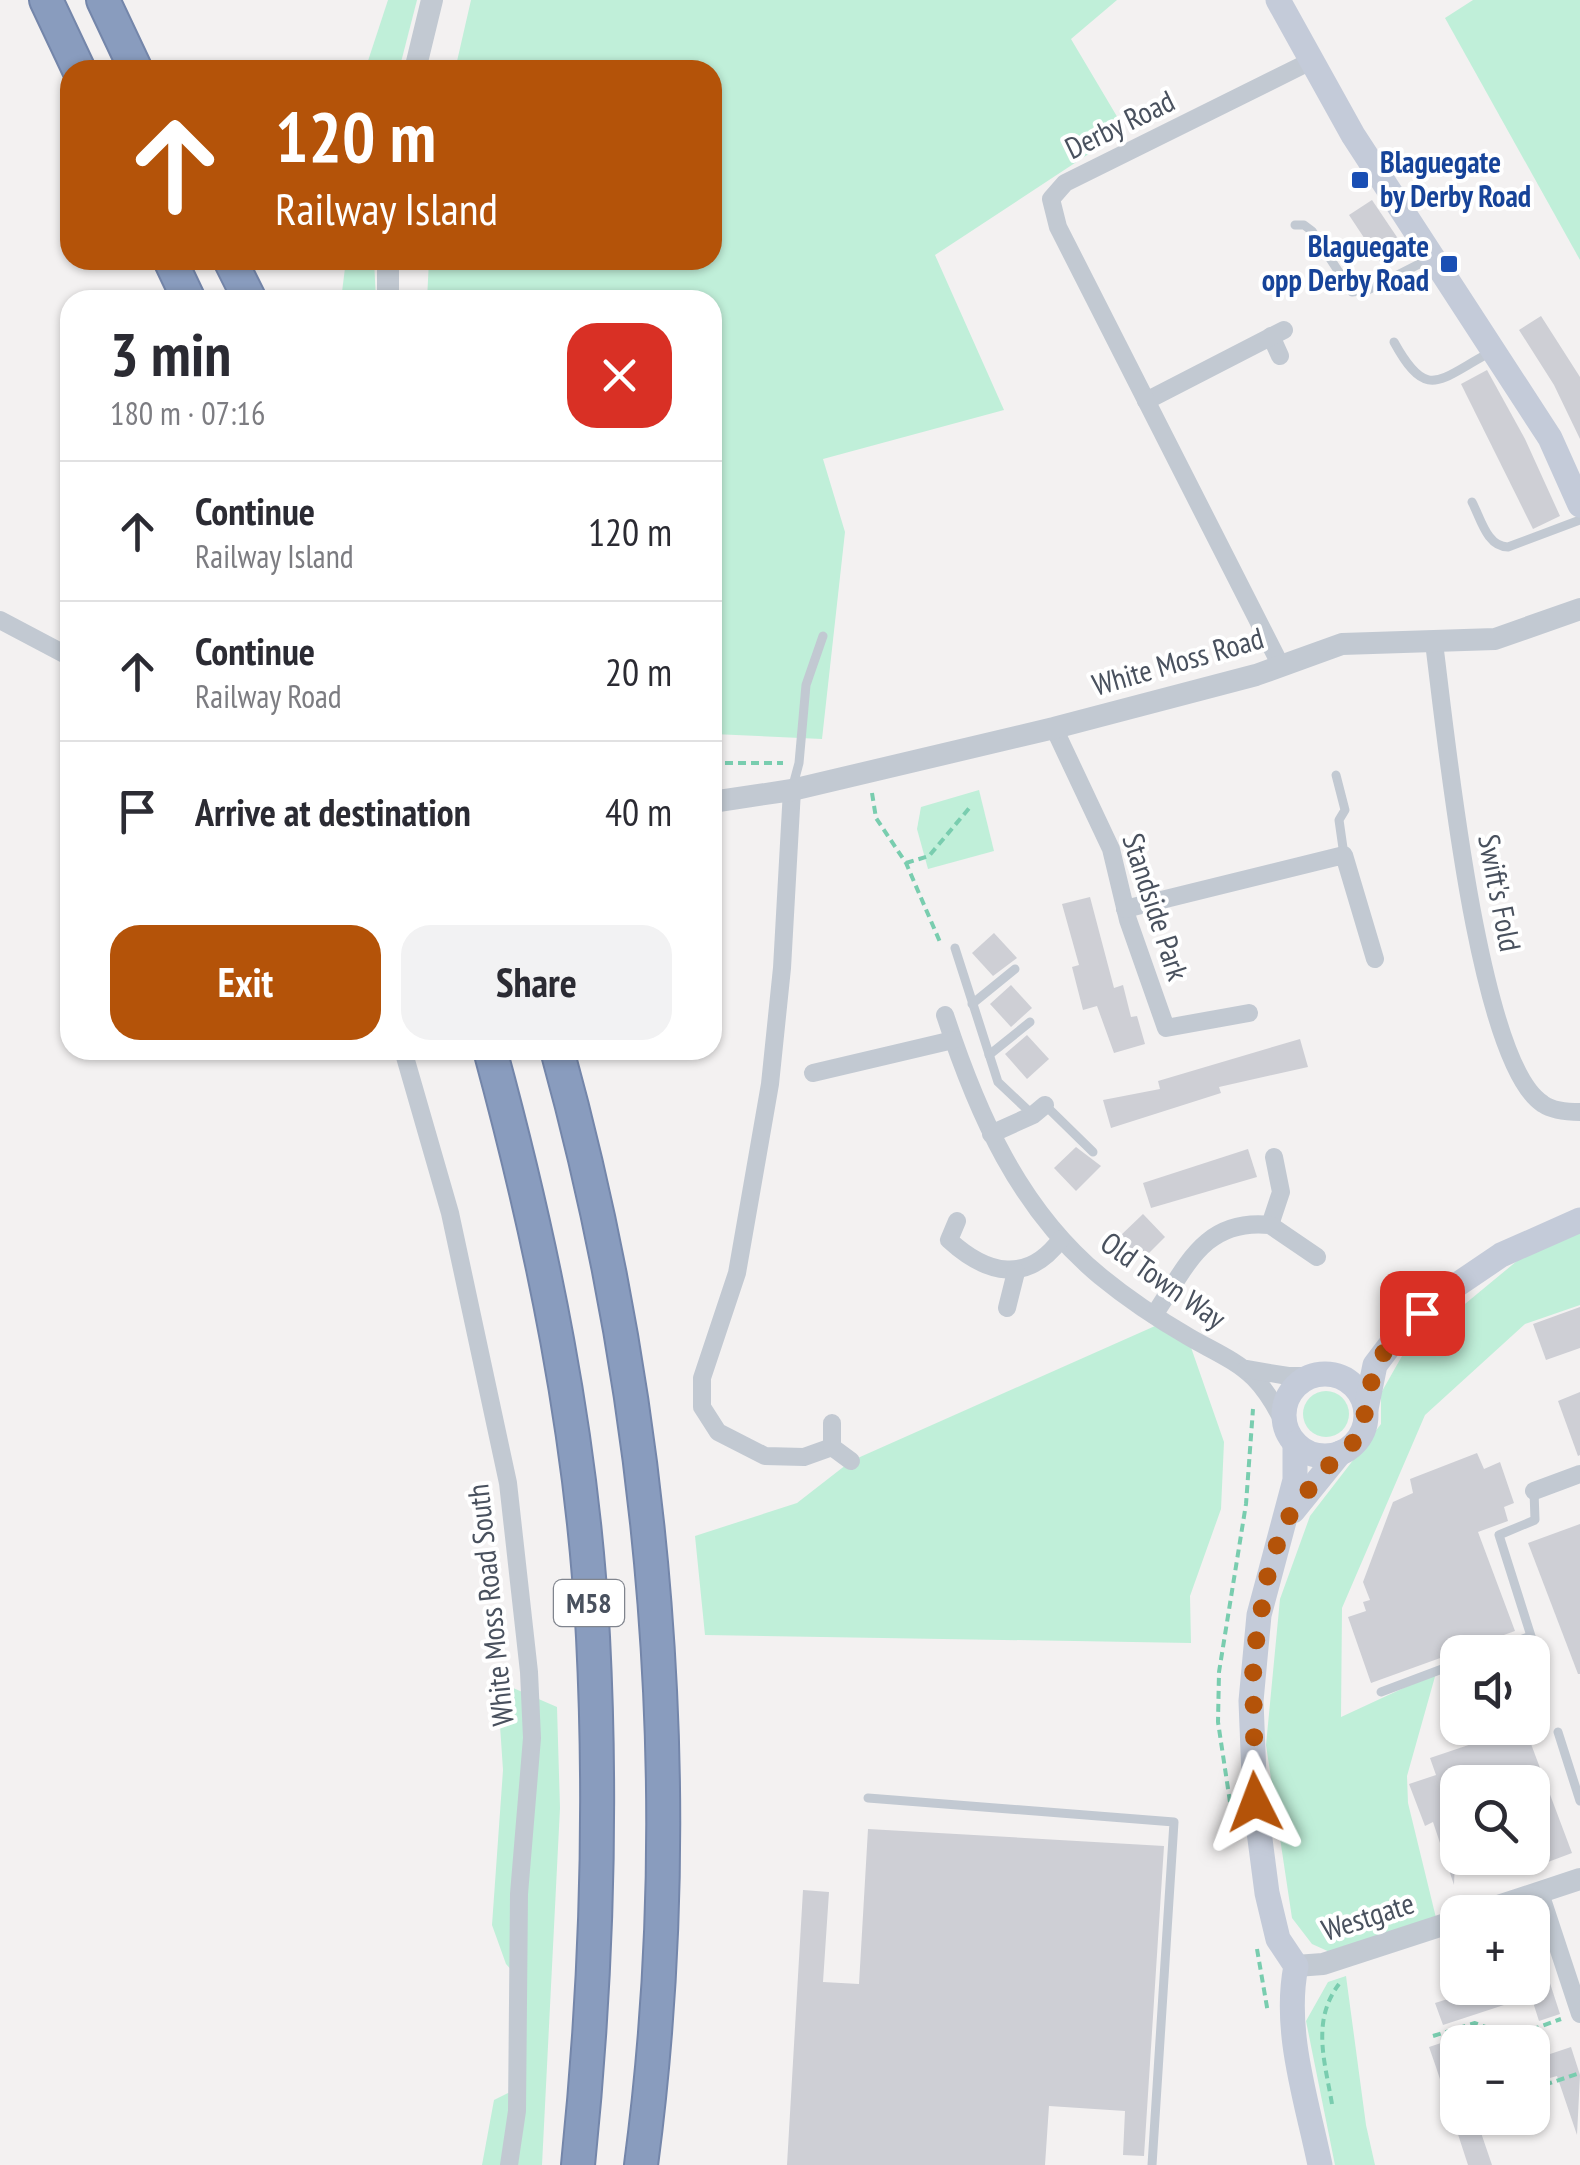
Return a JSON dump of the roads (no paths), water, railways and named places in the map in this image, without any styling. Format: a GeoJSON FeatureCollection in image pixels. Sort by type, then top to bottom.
{"type":"FeatureCollection","features":[{"type":"Feature","properties":{"kind":"highway"},"geometry":{"type":"LineString","coordinates":[[46,0],[74,60]]}},
{"type":"Feature","properties":{"kind":"highway"},"geometry":{"type":"LineString","coordinates":[[103,0],[131,60]]}},
{"type":"Feature","properties":{"kind":"highway","name":"M58"},"geometry":{"type":"LineString","coordinates":[[493,1060],[524,1172],[568,1402],[593,1635],[597,1854],[590,2034],[578,2165]]}},
{"type":"Feature","properties":{"kind":"highway","name":"M58"},"geometry":{"type":"LineString","coordinates":[[560,1060],[585,1151],[621,1329],[647,1510],[659,1682],[661,1885],[641,2165]]}},
{"type":"Feature","properties":{"kind":"main road"},"geometry":{"type":"LineString","coordinates":[[1278,0],[1353,135],[1550,438],[1580,505]]}},
{"type":"Feature","properties":{"kind":"main road"},"geometry":{"type":"LineString","coordinates":[[1283,1525],[1340,1453],[1360,1436],[1375,1365],[1396,1336],[1448,1290],[1501,1255],[1580,1220]]}},
{"type":"Feature","properties":{"kind":"main road"},"geometry":{"type":"LineString","coordinates":[[1320,2165],[1292,2024],[1290,1994],[1296,1966],[1278,1940],[1267,1893],[1252,1752],[1253,1659],[1259,1615],[1294,1480],[1291,1392],[1396,1336]]}},
{"type":"Feature","properties":{"kind":"main road"},"geometry":{"type":"LineString","coordinates":[[1318,1375],[1337,1375],[1356,1388],[1366,1409]]}},
{"type":"Feature","properties":{"kind":"main road"},"geometry":{"type":"LineString","coordinates":[[1290,1433],[1316,1455],[1340,1453]]}},
{"type":"Feature","properties":{"kind":"street"},"geometry":{"type":"LineString","coordinates":[[417,60],[432,0]]}},
{"type":"Feature","properties":{"kind":"street","name":"Derby Road"},"geometry":{"type":"LineString","coordinates":[[1280,664],[1058,227],[1051,199],[1065,183],[1311,61]]}},
{"type":"Feature","properties":{"kind":"street"},"geometry":{"type":"LineString","coordinates":[[1146,401],[1277,333],[1280,356]]}},
{"type":"Feature","properties":{"kind":"street","name":"White Moss Road"},"geometry":{"type":"LineString","coordinates":[[722,800],[792,790],[1054,728],[1256,674],[1342,644],[1494,639],[1580,609]]}},
{"type":"Feature","properties":{"kind":"street"},"geometry":{"type":"LineString","coordinates":[[0,620],[60,652]]}},
{"type":"Feature","properties":{"kind":"street","name":"Swift's Fold"},"geometry":{"type":"LineString","coordinates":[[1434,643],[1469,910],[1503,1031],[1534,1096],[1554,1108],[1580,1112]]}},
{"type":"Feature","properties":{"kind":"street","name":"Standside Park"},"geometry":{"type":"LineString","coordinates":[[1054,728],[1111,848],[1125,909],[1166,1028],[1249,1014]]}},
{"type":"Feature","properties":{"kind":"street"},"geometry":{"type":"LineString","coordinates":[[792,790],[782,968],[770,1084],[737,1273],[702,1378],[702,1407],[718,1432],[765,1456],[804,1457],[832,1447]]}},
{"type":"Feature","properties":{"kind":"street"},"geometry":{"type":"LineString","coordinates":[[1125,909],[1344,855],[1374,959]]}},
{"type":"Feature","properties":{"kind":"street","name":"Old Town Way"},"geometry":{"type":"LineString","coordinates":[[945,1015],[973,1100],[1060,1240],[1100,1276],[1154,1315],[1241,1367],[1266,1393],[1290,1433]]}},
{"type":"Feature","properties":{"kind":"street"},"geometry":{"type":"LineString","coordinates":[[813,1073],[953,1040]]}},
{"type":"Feature","properties":{"kind":"street","name":"White Moss Road South"},"geometry":{"type":"LineString","coordinates":[[406,1060],[450,1213],[508,1483],[530,1672],[532,1738],[519,1894],[518,2111],[509,2165]]}},
{"type":"Feature","properties":{"kind":"street"},"geometry":{"type":"LineString","coordinates":[[991,1134],[1039,1110]]}},
{"type":"Feature","properties":{"kind":"street"},"geometry":{"type":"LineString","coordinates":[[1270,1224],[1281,1192],[1274,1157]]}},
{"type":"Feature","properties":{"kind":"street"},"geometry":{"type":"LineString","coordinates":[[931,1248],[949,1240],[956,1221]]}},
{"type":"Feature","properties":{"kind":"street"},"geometry":{"type":"LineString","coordinates":[[1154,1315],[1212,1235],[1240,1224],[1270,1224],[1317,1257]]}},
{"type":"Feature","properties":{"kind":"street"},"geometry":{"type":"LineString","coordinates":[[949,1240],[962,1252],[1016,1272],[1034,1268],[1060,1240]]}},
{"type":"Feature","properties":{"kind":"street"},"geometry":{"type":"LineString","coordinates":[[1008,1308],[1016,1272]]}},
{"type":"Feature","properties":{"kind":"street","name":"Old Town Way"},"geometry":{"type":"LineString","coordinates":[[1241,1367],[1273,1375],[1318,1375]]}},
{"type":"Feature","properties":{"kind":"street"},"geometry":{"type":"LineString","coordinates":[[832,1424],[832,1447]]}},
{"type":"Feature","properties":{"kind":"street"},"geometry":{"type":"LineString","coordinates":[[832,1447],[851,1460]]}},
{"type":"Feature","properties":{"kind":"street"},"geometry":{"type":"LineString","coordinates":[[1534,1491],[1580,1474]]}},
{"type":"Feature","properties":{"kind":"street"},"geometry":{"type":"LineString","coordinates":[[1534,1895],[1580,1879]]}},
{"type":"Feature","properties":{"kind":"street"},"geometry":{"type":"LineString","coordinates":[[1540,1893],[1580,2014]]}},
{"type":"Feature","properties":{"kind":"street","name":"Westgate"},"geometry":{"type":"LineString","coordinates":[[1296,1966],[1323,1964],[1440,1926]]}},
{"type":"Feature","properties":{"kind":"lane"},"geometry":{"type":"LineString","coordinates":[[1294,225],[1304,225],[1312,231],[1352,292],[1368,290],[1433,256]]}},
{"type":"Feature","properties":{"kind":"lane"},"geometry":{"type":"LineString","coordinates":[[1394,342],[1410,371],[1422,380],[1434,382],[1496,350]]}},
{"type":"Feature","properties":{"kind":"lane"},"geometry":{"type":"LineString","coordinates":[[1472,502],[1492,542],[1499,547],[1508,548],[1580,520]]}},
{"type":"Feature","properties":{"kind":"lane"},"geometry":{"type":"LineString","coordinates":[[792,790],[800,763],[802,708],[823,636]]}},
{"type":"Feature","properties":{"kind":"lane"},"geometry":{"type":"LineString","coordinates":[[1336,775],[1345,810],[1339,820],[1344,855]]}},
{"type":"Feature","properties":{"kind":"lane"},"geometry":{"type":"LineString","coordinates":[[955,948],[998,1082],[1093,1152]]}},
{"type":"Feature","properties":{"kind":"lane"},"geometry":{"type":"LineString","coordinates":[[972,1004],[1015,968]]}},
{"type":"Feature","properties":{"kind":"lane"},"geometry":{"type":"LineString","coordinates":[[989,1055],[1030,1022]]}},
{"type":"Feature","properties":{"kind":"lane"},"geometry":{"type":"LineString","coordinates":[[1531,1635],[1499,1535],[1536,1520],[1534,1491]]}},
{"type":"Feature","properties":{"kind":"lane"},"geometry":{"type":"LineString","coordinates":[[1381,1692],[1440,1670]]}},
{"type":"Feature","properties":{"kind":"lane"},"geometry":{"type":"LineString","coordinates":[[1558,1732],[1580,1801]]}},
{"type":"Feature","properties":{"kind":"lane"},"geometry":{"type":"LineString","coordinates":[[868,1798],[1174,1822],[1152,2165]]}},
{"type":"Feature","properties":{"kind":"place","name":"Blaguegate by Derby Road"},"geometry":{"type":"Point","coordinates":[1360,180]}},
{"type":"Feature","properties":{"kind":"place","name":"Blaguegate opp Derby Road"},"geometry":{"type":"Point","coordinates":[1449,264]}}]}
